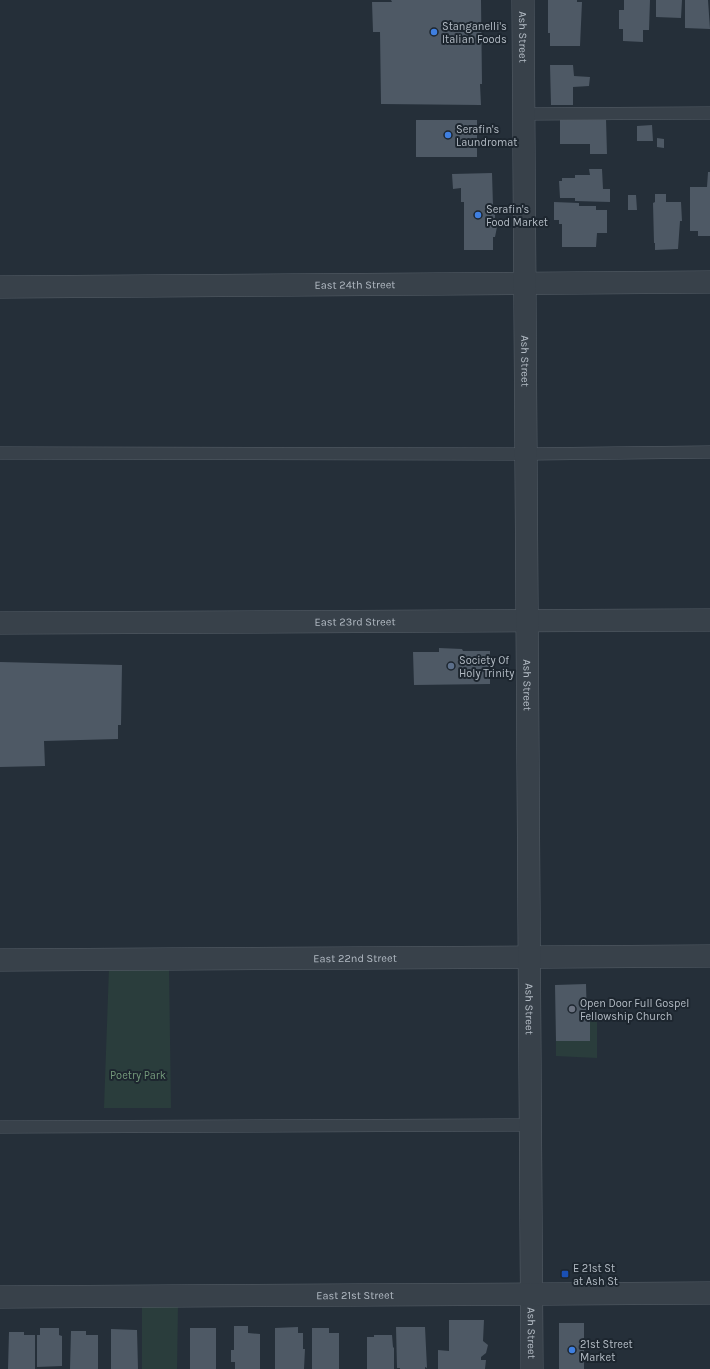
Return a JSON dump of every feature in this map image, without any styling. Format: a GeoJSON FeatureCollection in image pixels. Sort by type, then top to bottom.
{"type":"FeatureCollection","features":[{"type":"Feature","properties":{"kind":"street","name":"Ash Street"},"geometry":{"type":"LineString","coordinates":[[523,0],[532,1369]]}},
{"type":"Feature","properties":{"kind":"street","name":"East 24th Street"},"geometry":{"type":"LineString","coordinates":[[0,287],[710,282]]}},
{"type":"Feature","properties":{"kind":"street","name":"East 23rd Street"},"geometry":{"type":"LineString","coordinates":[[0,624],[710,620]]}},
{"type":"Feature","properties":{"kind":"street","name":"East 22nd Street"},"geometry":{"type":"LineString","coordinates":[[0,960],[710,956]]}},
{"type":"Feature","properties":{"kind":"street","name":"East 21st Street"},"geometry":{"type":"LineString","coordinates":[[0,1297],[710,1293]]}},
{"type":"Feature","properties":{"kind":"lane"},"geometry":{"type":"LineString","coordinates":[[524,114],[710,113]]}},
{"type":"Feature","properties":{"kind":"lane"},"geometry":{"type":"LineString","coordinates":[[0,453],[526,454],[710,452]]}},
{"type":"Feature","properties":{"kind":"lane"},"geometry":{"type":"LineString","coordinates":[[0,1127],[531,1125]]}},
{"type":"Feature","properties":{"kind":"green space","name":"Poetry Park"},"geometry":{"type":"Polygon","coordinates":[[[109,968],[169,968],[171,1108],[104,1108],[109,968]]]}},
{"type":"Feature","properties":{"kind":"green space"},"geometry":{"type":"Polygon","coordinates":[[[587,1014],[597,1015],[597,1058],[556,1056],[556,1041],[590,1041],[590,1020],[587,1020],[587,1014]]]}},
{"type":"Feature","properties":{"kind":"green space"},"geometry":{"type":"Polygon","coordinates":[[[142,1306],[178,1306],[177,1369],[142,1369],[142,1306]]]}},
{"type":"Feature","properties":{"kind":"building"},"geometry":{"type":"Polygon","coordinates":[[[391,0],[481,0],[481,105],[381,104],[380,32],[373,32],[372,2],[392,2],[391,0]]]}},
{"type":"Feature","properties":{"kind":"building"},"geometry":{"type":"Polygon","coordinates":[[[548,0],[577,0],[577,2],[582,2],[580,46],[550,46],[550,33],[548,33],[548,0]]]}},
{"type":"Feature","properties":{"kind":"building"},"geometry":{"type":"Polygon","coordinates":[[[624,0],[650,0],[649,30],[643,30],[643,42],[623,41],[623,29],[619,29],[619,10],[624,10],[624,0]]]}},
{"type":"Feature","properties":{"kind":"building"},"geometry":{"type":"Polygon","coordinates":[[[656,0],[682,0],[681,18],[656,17],[656,0]]]}},
{"type":"Feature","properties":{"kind":"building"},"geometry":{"type":"Polygon","coordinates":[[[685,0],[708,0],[710,29],[685,28],[685,0]]]}},
{"type":"Feature","properties":{"kind":"building"},"geometry":{"type":"Polygon","coordinates":[[[550,65],[573,65],[574,76],[590,77],[589,86],[573,87],[573,105],[551,105],[550,65]]]}},
{"type":"Feature","properties":{"kind":"building"},"geometry":{"type":"Polygon","coordinates":[[[560,118],[606,119],[607,154],[590,154],[590,144],[560,144],[560,118]]]}},
{"type":"Feature","properties":{"kind":"building"},"geometry":{"type":"Polygon","coordinates":[[[416,120],[477,120],[477,157],[416,157],[416,120]]]}},
{"type":"Feature","properties":{"kind":"building"},"geometry":{"type":"Polygon","coordinates":[[[652,125],[653,141],[637,141],[637,126],[652,125]]]}},
{"type":"Feature","properties":{"kind":"building"},"geometry":{"type":"Polygon","coordinates":[[[657,138],[664,139],[664,148],[657,147],[657,138]]]}},
{"type":"Feature","properties":{"kind":"building"},"geometry":{"type":"Polygon","coordinates":[[[589,169],[602,169],[603,189],[610,189],[610,202],[575,201],[575,198],[560,198],[559,181],[562,181],[562,178],[575,178],[575,175],[590,175],[589,169]]]}},
{"type":"Feature","properties":{"kind":"building"},"geometry":{"type":"Polygon","coordinates":[[[708,172],[710,172],[710,236],[698,236],[698,231],[690,231],[690,187],[707,187],[708,172]]]}},
{"type":"Feature","properties":{"kind":"building"},"geometry":{"type":"Polygon","coordinates":[[[492,173],[493,206],[495,206],[495,227],[497,227],[495,237],[493,237],[493,250],[464,250],[464,202],[461,202],[461,188],[453,189],[452,174],[492,173]]]}},
{"type":"Feature","properties":{"kind":"building"},"geometry":{"type":"Polygon","coordinates":[[[655,194],[666,194],[666,202],[681,202],[682,221],[680,221],[678,249],[655,250],[653,203],[655,202],[655,194]]]}},
{"type":"Feature","properties":{"kind":"building"},"geometry":{"type":"Polygon","coordinates":[[[628,195],[636,195],[637,210],[628,210],[628,195]]]}},
{"type":"Feature","properties":{"kind":"building"},"geometry":{"type":"Polygon","coordinates":[[[554,202],[579,203],[579,206],[596,206],[596,210],[607,210],[607,233],[597,233],[596,247],[562,247],[562,224],[559,224],[559,220],[554,220],[554,202]]]}},
{"type":"Feature","properties":{"kind":"building"},"geometry":{"type":"Polygon","coordinates":[[[439,648],[462,649],[463,651],[490,651],[490,684],[414,685],[413,652],[439,652],[439,648]]]}},
{"type":"Feature","properties":{"kind":"building"},"geometry":{"type":"Polygon","coordinates":[[[0,662],[122,665],[121,725],[118,725],[118,739],[44,741],[45,766],[0,767],[0,662]]]}},
{"type":"Feature","properties":{"kind":"building"},"geometry":{"type":"Polygon","coordinates":[[[586,984],[587,1020],[590,1020],[590,1041],[556,1041],[555,985],[586,984]]]}},
{"type":"Feature","properties":{"kind":"building"},"geometry":{"type":"Polygon","coordinates":[[[449,1320],[484,1320],[483,1341],[488,1345],[486,1353],[481,1357],[481,1360],[486,1360],[485,1369],[438,1369],[438,1350],[449,1351],[449,1320]]]}},
{"type":"Feature","properties":{"kind":"building"},"geometry":{"type":"Polygon","coordinates":[[[559,1323],[584,1323],[584,1369],[559,1369],[559,1323]]]}},
{"type":"Feature","properties":{"kind":"building"},"geometry":{"type":"Polygon","coordinates":[[[234,1326],[248,1326],[248,1333],[260,1334],[260,1369],[235,1369],[235,1362],[231,1362],[231,1350],[234,1350],[234,1326]]]}},
{"type":"Feature","properties":{"kind":"building"},"geometry":{"type":"Polygon","coordinates":[[[298,1327],[298,1333],[303,1333],[303,1349],[305,1349],[304,1369],[275,1369],[275,1328],[298,1327]]]}},
{"type":"Feature","properties":{"kind":"building"},"geometry":{"type":"Polygon","coordinates":[[[396,1327],[425,1327],[427,1368],[397,1368],[396,1327]]]}},
{"type":"Feature","properties":{"kind":"building"},"geometry":{"type":"Polygon","coordinates":[[[40,1328],[59,1328],[59,1335],[62,1336],[62,1366],[37,1367],[37,1335],[40,1335],[40,1328]]]}},
{"type":"Feature","properties":{"kind":"building"},"geometry":{"type":"Polygon","coordinates":[[[190,1328],[216,1328],[216,1369],[190,1369],[190,1328]]]}},
{"type":"Feature","properties":{"kind":"building"},"geometry":{"type":"Polygon","coordinates":[[[312,1328],[329,1328],[329,1333],[339,1333],[339,1369],[312,1369],[312,1328]]]}},
{"type":"Feature","properties":{"kind":"building"},"geometry":{"type":"Polygon","coordinates":[[[111,1329],[137,1330],[138,1369],[111,1369],[111,1329]]]}},
{"type":"Feature","properties":{"kind":"building"},"geometry":{"type":"Polygon","coordinates":[[[71,1331],[86,1331],[86,1335],[98,1335],[98,1369],[70,1369],[71,1331]]]}},
{"type":"Feature","properties":{"kind":"building"},"geometry":{"type":"Polygon","coordinates":[[[9,1332],[24,1332],[24,1335],[35,1335],[35,1369],[8,1369],[9,1332]]]}},
{"type":"Feature","properties":{"kind":"building"},"geometry":{"type":"Polygon","coordinates":[[[374,1335],[392,1335],[394,1348],[394,1369],[367,1369],[367,1337],[374,1337],[374,1335]]]}},
{"type":"Feature","properties":{"kind":"place","name":"Stanganelli's Italian Foods"},"geometry":{"type":"Point","coordinates":[434,32]}},
{"type":"Feature","properties":{"kind":"place","name":"Serafin's Laundromat"},"geometry":{"type":"Point","coordinates":[448,135]}},
{"type":"Feature","properties":{"kind":"place","name":"Serafin's Food Market"},"geometry":{"type":"Point","coordinates":[478,215]}},
{"type":"Feature","properties":{"kind":"place","name":"Society Of Holy Trinity"},"geometry":{"type":"Point","coordinates":[451,666]}},
{"type":"Feature","properties":{"kind":"place","name":"Open Door Full Gospel Fellowship Church"},"geometry":{"type":"Point","coordinates":[572,1009]}},
{"type":"Feature","properties":{"kind":"place","name":"E 21st St at Ash St"},"geometry":{"type":"Point","coordinates":[565,1274]}},
{"type":"Feature","properties":{"kind":"place","name":"21st Street Market"},"geometry":{"type":"Point","coordinates":[572,1350]}}]}
